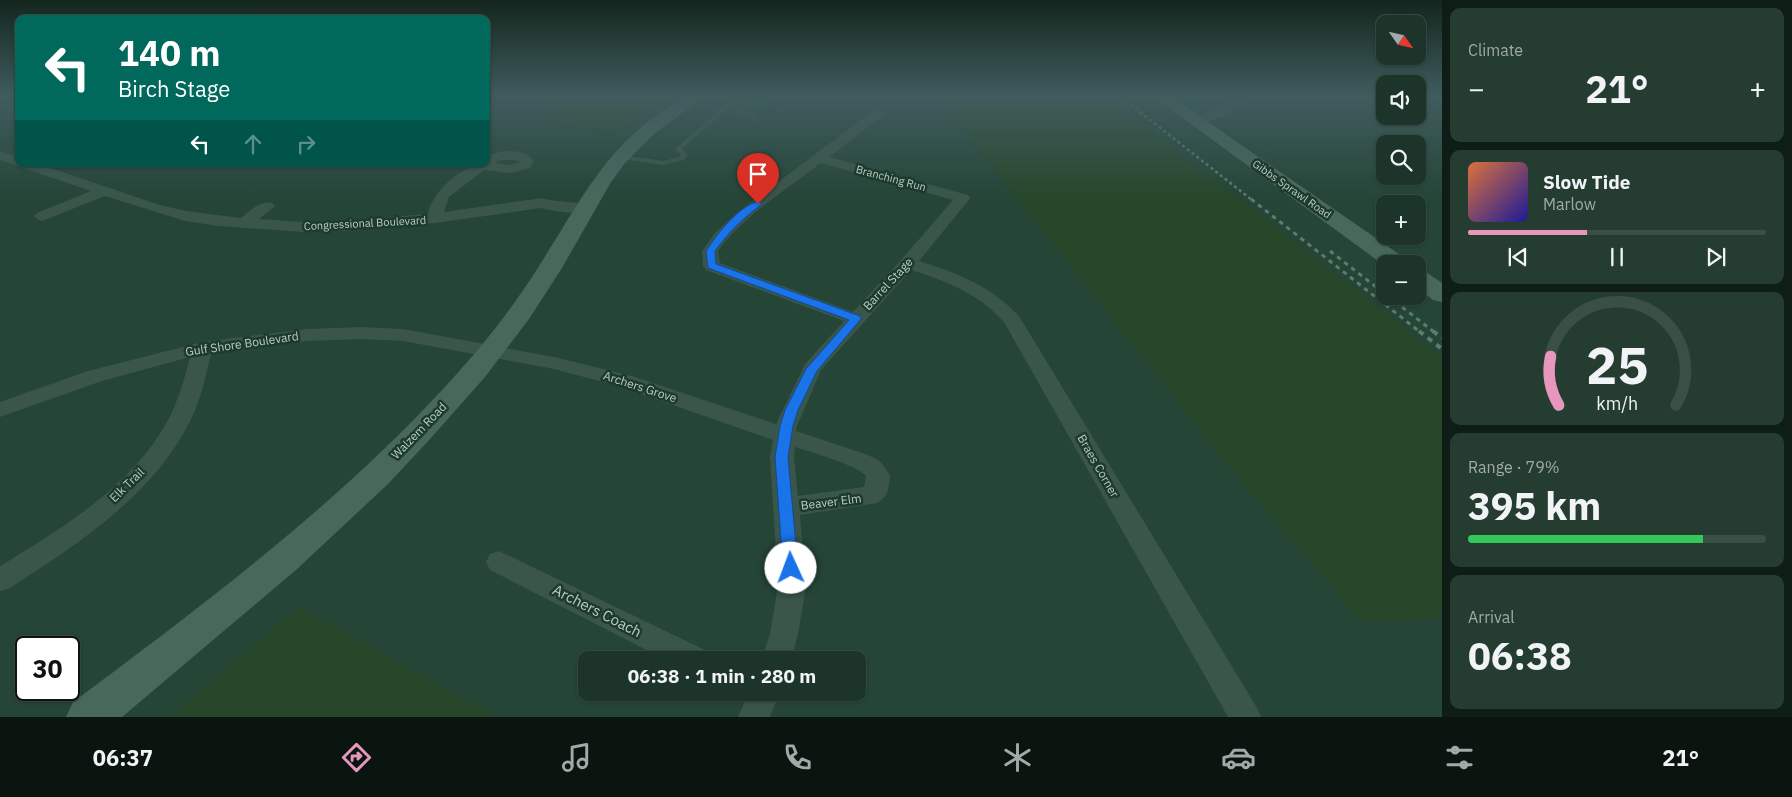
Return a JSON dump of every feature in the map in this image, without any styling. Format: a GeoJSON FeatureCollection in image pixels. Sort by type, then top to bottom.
{"type":"FeatureCollection","features":[{"type":"Feature","properties":{"kind":"main road","name":"Walzem Road"},"geometry":{"type":"LineString","coordinates":[[88,717],[190,638],[339,511],[415,437],[491,351],[522,311],[610,170],[632,144],[647,130]]}},
{"type":"Feature","properties":{"kind":"main road","name":"Gibbs Sprawl Road"},"geometry":{"type":"LineString","coordinates":[[1211,130],[1385,255]]}},
{"type":"Feature","properties":{"kind":"main road"},"geometry":{"type":"LineString","coordinates":[[1426,283],[1442,295]]}},
{"type":"Feature","properties":{"kind":"street"},"geometry":{"type":"LineString","coordinates":[[855,130],[742,215],[721,236],[710,251],[712,266],[856,319]]}},
{"type":"Feature","properties":{"kind":"street"},"geometry":{"type":"LineString","coordinates":[[0,155],[15,161]]}},
{"type":"Feature","properties":{"kind":"street","name":"Branching Run"},"geometry":{"type":"LineString","coordinates":[[818,158],[963,198]]}},
{"type":"Feature","properties":{"kind":"street"},"geometry":{"type":"LineString","coordinates":[[0,168],[15,163]]}},
{"type":"Feature","properties":{"kind":"street","name":"Congressional Boulevard"},"geometry":{"type":"LineString","coordinates":[[34,167],[185,216],[244,223],[304,227],[386,223],[503,209],[516,213],[539,212],[556,207],[586,208]]}},
{"type":"Feature","properties":{"kind":"street"},"geometry":{"type":"LineString","coordinates":[[435,218],[439,200],[449,190],[482,167]]}},
{"type":"Feature","properties":{"kind":"street"},"geometry":{"type":"LineString","coordinates":[[42,216],[104,191]]}},
{"type":"Feature","properties":{"kind":"street","name":"Barrel Stage"},"geometry":{"type":"LineString","coordinates":[[779,651],[784,634],[792,586],[782,457],[792,410],[812,369],[908,263],[963,198]]}},
{"type":"Feature","properties":{"kind":"street"},"geometry":{"type":"LineString","coordinates":[[244,223],[267,206]]}},
{"type":"Feature","properties":{"kind":"street","name":"Braes Corner"},"geometry":{"type":"LineString","coordinates":[[908,263],[975,287],[993,299],[1012,320],[1245,717]]}},
{"type":"Feature","properties":{"kind":"street","name":"Gulf Shore Boulevard"},"geometry":{"type":"LineString","coordinates":[[0,410],[95,376],[202,348],[307,335],[362,333],[429,339],[491,351]]}},
{"type":"Feature","properties":{"kind":"street","name":"Elk Trail"},"geometry":{"type":"LineString","coordinates":[[0,580],[75,530],[100,510],[145,468],[173,431],[184,410],[202,348]]}},
{"type":"Feature","properties":{"kind":"street","name":"Archers Grove"},"geometry":{"type":"LineString","coordinates":[[491,351],[569,366],[625,381],[785,436]]}},
{"type":"Feature","properties":{"kind":"street","name":"Beaver Elm"},"geometry":{"type":"LineString","coordinates":[[785,436],[860,461],[872,467],[878,475],[876,492],[868,498],[786,508]]}},
{"type":"Feature","properties":{"kind":"street","name":"Archers Coach"},"geometry":{"type":"LineString","coordinates":[[499,562],[677,651]]}},
{"type":"Feature","properties":{"kind":"lane"},"geometry":{"type":"LineString","coordinates":[[621,157],[663,163],[674,162],[682,159],[685,155],[678,149],[700,130]]}},
{"type":"Feature","properties":{"kind":"green space"},"geometry":{"type":"Polygon","coordinates":[[[588,130],[619,130],[611,137],[588,130]]]}},
{"type":"Feature","properties":{"kind":"green space"},"geometry":{"type":"Polygon","coordinates":[[[963,130],[1150,130],[1442,357],[1442,618],[1361,622],[1230,468],[963,130]]]}},
{"type":"Feature","properties":{"kind":"green space"},"geometry":{"type":"Polygon","coordinates":[[[299,607],[497,717],[169,717],[299,607]]]}},
{"type":"Feature","properties":{"kind":"railway"},"geometry":{"type":"LineString","coordinates":[[1164,130],[1252,200]]}},
{"type":"Feature","properties":{"kind":"railway"},"geometry":{"type":"LineString","coordinates":[[1251,199],[1420,332]]}},
{"type":"Feature","properties":{"kind":"railway"},"geometry":{"type":"LineString","coordinates":[[1330,251],[1376,287]]}},
{"type":"Feature","properties":{"kind":"railway"},"geometry":{"type":"LineString","coordinates":[[1400,305],[1434,332]]}},
{"type":"Feature","properties":{"kind":"railway"},"geometry":{"type":"LineString","coordinates":[[1419,331],[1442,349]]}},
{"type":"Feature","properties":{"kind":"railway"},"geometry":{"type":"LineString","coordinates":[[1433,331],[1442,338]]}},
{"type":"Feature","properties":{"kind":"route"},"geometry":{"type":"LineString","coordinates":[[758,204],[742,215],[721,236],[710,251],[712,266],[856,319],[812,369],[786,426],[782,457],[791,568]]}}]}
